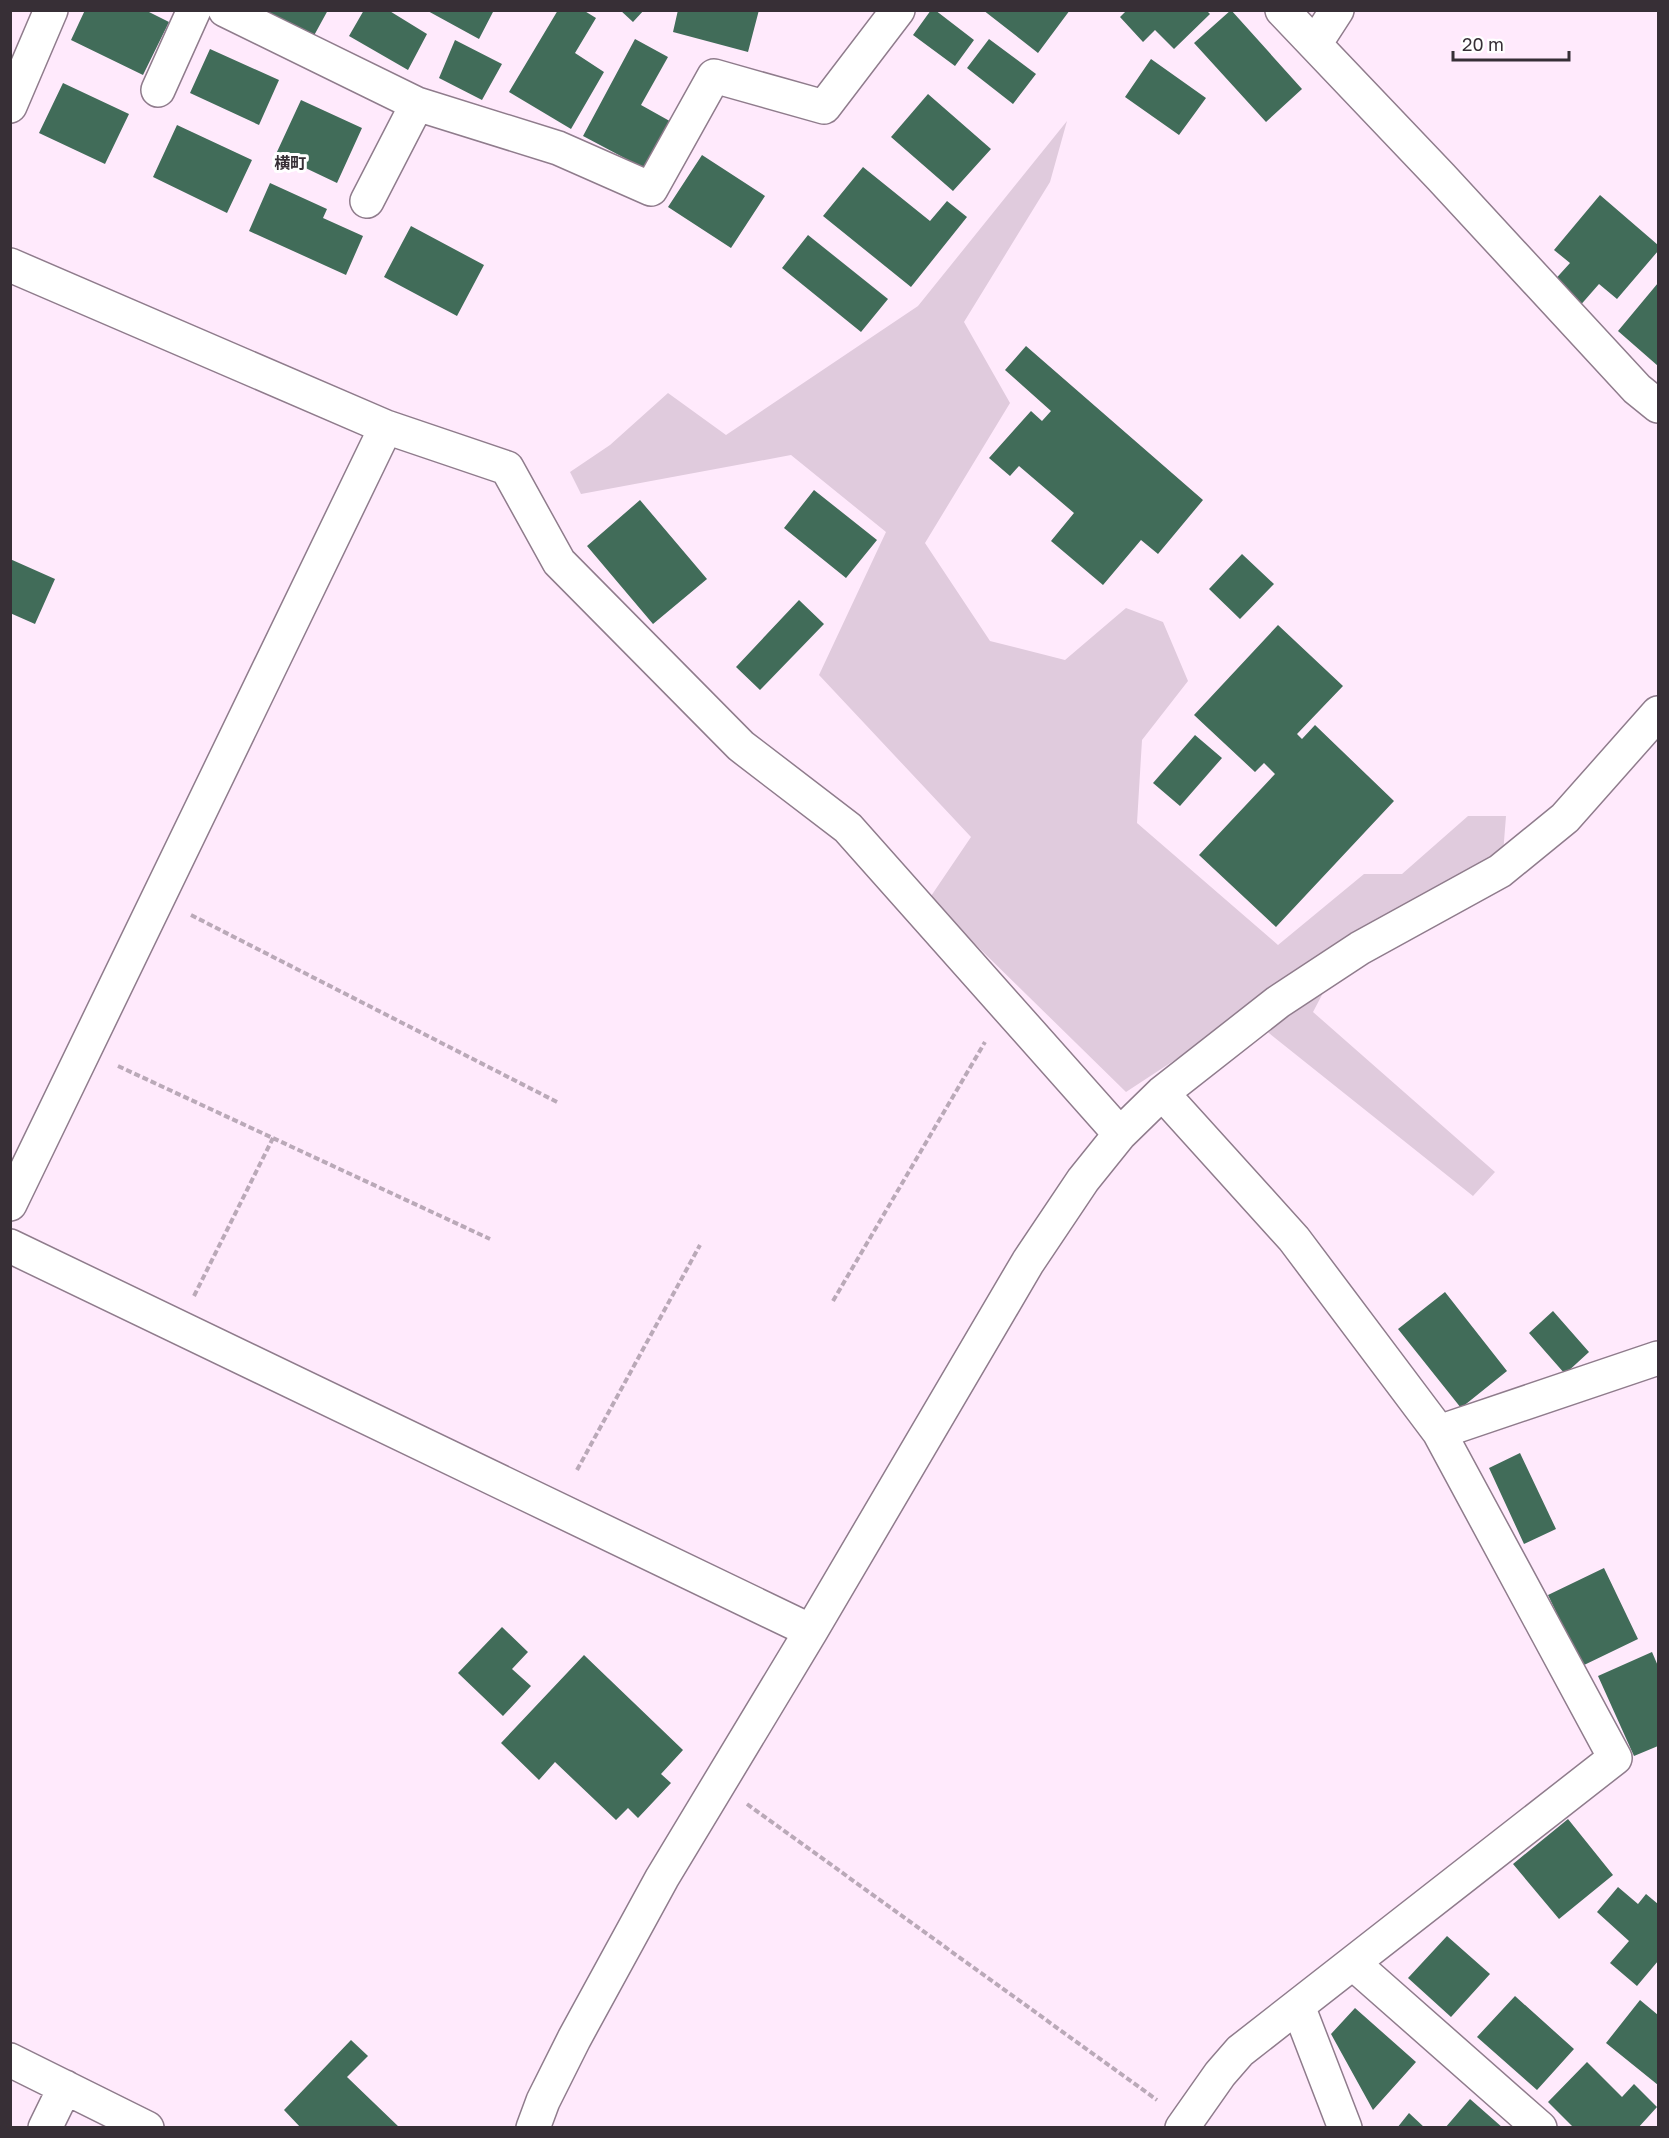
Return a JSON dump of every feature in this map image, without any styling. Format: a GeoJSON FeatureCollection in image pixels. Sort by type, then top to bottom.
{"type":"FeatureCollection","features":[{"type":"Feature","properties":{"kind":"street"},"geometry":{"type":"LineString","coordinates":[[10,106],[51,10]]}},
{"type":"Feature","properties":{"kind":"street"},"geometry":{"type":"LineString","coordinates":[[158,90],[194,10]]}},
{"type":"Feature","properties":{"kind":"street"},"geometry":{"type":"LineString","coordinates":[[225,10],[417,104],[558,148],[651,189],[714,76],[824,107],[898,10]]}},
{"type":"Feature","properties":{"kind":"street"},"geometry":{"type":"LineString","coordinates":[[1282,10],[1441,177],[1637,389],[1659,406]]}},
{"type":"Feature","properties":{"kind":"street"},"geometry":{"type":"LineString","coordinates":[[1315,45],[1337,10]]}},
{"type":"Feature","properties":{"kind":"street"},"geometry":{"type":"LineString","coordinates":[[367,201],[417,104]]}},
{"type":"Feature","properties":{"kind":"street"},"geometry":{"type":"LineString","coordinates":[[10,265],[386,427],[507,468],[559,562],[741,746],[848,828],[1120,1134]]}},
{"type":"Feature","properties":{"kind":"street"},"geometry":{"type":"LineString","coordinates":[[10,1204],[386,427]]}},
{"type":"Feature","properties":{"kind":"street"},"geometry":{"type":"LineString","coordinates":[[533,2127],[543,2101],[574,2039],[662,1878],[811,1631],[1028,1262],[1083,1180],[1120,1134],[1162,1093],[1278,1002],[1360,948],[1500,871],[1565,818],[1659,713]]}},
{"type":"Feature","properties":{"kind":"street"},"geometry":{"type":"LineString","coordinates":[[1162,1093],[1294,1239],[1439,1432],[1615,1758],[1240,2051],[1221,2074],[1172,2116]]}},
{"type":"Feature","properties":{"kind":"street"},"geometry":{"type":"LineString","coordinates":[[10,1246],[811,1631]]}},
{"type":"Feature","properties":{"kind":"street"},"geometry":{"type":"LineString","coordinates":[[1439,1432],[1659,1358]]}},
{"type":"Feature","properties":{"kind":"street"},"geometry":{"type":"LineString","coordinates":[[1354,1964],[1540,2127]]}},
{"type":"Feature","properties":{"kind":"street"},"geometry":{"type":"LineString","coordinates":[[1298,2006],[1345,2127]]}},
{"type":"Feature","properties":{"kind":"street"},"geometry":{"type":"LineString","coordinates":[[10,2060],[147,2127]]}},
{"type":"Feature","properties":{"kind":"street"},"geometry":{"type":"LineString","coordinates":[[45,2127],[65,2087]]}},
{"type":"Feature","properties":{"kind":"path"},"geometry":{"type":"LineString","coordinates":[[186,913],[559,1103]]}},
{"type":"Feature","properties":{"kind":"path"},"geometry":{"type":"LineString","coordinates":[[833,1301],[985,1042]]}},
{"type":"Feature","properties":{"kind":"path"},"geometry":{"type":"LineString","coordinates":[[112,1063],[490,1239]]}},
{"type":"Feature","properties":{"kind":"path"},"geometry":{"type":"LineString","coordinates":[[192,1299],[273,1138]]}},
{"type":"Feature","properties":{"kind":"path"},"geometry":{"type":"LineString","coordinates":[[577,1470],[700,1245]]}},
{"type":"Feature","properties":{"kind":"path"},"geometry":{"type":"LineString","coordinates":[[747,1803],[1172,2116]]}},
{"type":"Feature","properties":{"kind":"shaded area"},"geometry":{"type":"Polygon","coordinates":[[[1067,121],[1050,182],[964,322],[1010,403],[925,543],[990,641],[1065,660],[1126,608],[1163,622],[1188,681],[1142,740],[1137,823],[1278,945],[1364,874],[1402,874],[1468,816],[1506,816],[1503,854],[1353,936],[1313,1012],[1495,1172],[1473,1196],[1245,1014],[1126,1092],[929,899],[971,837],[819,675],[886,532],[791,455],[581,494],[570,472],[610,445],[668,393],[726,435],[918,306],[1067,121]]]}},
{"type":"Feature","properties":{"kind":"building"},"geometry":{"type":"Polygon","coordinates":[[[85,10],[145,10],[169,22],[143,75],[71,40],[85,10]]]}},
{"type":"Feature","properties":{"kind":"building"},"geometry":{"type":"Polygon","coordinates":[[[257,10],[328,10],[311,41],[257,10]]]}},
{"type":"Feature","properties":{"kind":"building"},"geometry":{"type":"Polygon","coordinates":[[[364,10],[388,10],[427,34],[408,70],[349,36],[364,10]]]}},
{"type":"Feature","properties":{"kind":"building"},"geometry":{"type":"Polygon","coordinates":[[[426,10],[494,10],[479,39],[426,10]]]}},
{"type":"Feature","properties":{"kind":"building"},"geometry":{"type":"Polygon","coordinates":[[[558,10],[583,10],[596,18],[575,53],[604,72],[571,129],[509,92],[558,10]]]}},
{"type":"Feature","properties":{"kind":"building"},"geometry":{"type":"Polygon","coordinates":[[[620,10],[644,10],[633,22],[620,10]]]}},
{"type":"Feature","properties":{"kind":"building"},"geometry":{"type":"Polygon","coordinates":[[[678,10],[759,10],[748,52],[673,32],[678,10]]]}},
{"type":"Feature","properties":{"kind":"building"},"geometry":{"type":"Polygon","coordinates":[[[931,10],[935,10],[974,40],[955,66],[913,35],[931,10]]]}},
{"type":"Feature","properties":{"kind":"building"},"geometry":{"type":"Polygon","coordinates":[[[983,10],[1070,10],[1038,53],[983,10]]]}},
{"type":"Feature","properties":{"kind":"building"},"geometry":{"type":"Polygon","coordinates":[[[1127,10],[1206,10],[1210,14],[1174,49],[1155,30],[1143,42],[1120,17],[1127,10]]]}},
{"type":"Feature","properties":{"kind":"building"},"geometry":{"type":"Polygon","coordinates":[[[1231,10],[1302,89],[1266,122],[1194,43],[1231,10]]]}},
{"type":"Feature","properties":{"kind":"building"},"geometry":{"type":"Polygon","coordinates":[[[635,39],[668,57],[641,105],[675,124],[649,171],[583,136],[635,39]]]}},
{"type":"Feature","properties":{"kind":"building"},"geometry":{"type":"Polygon","coordinates":[[[989,39],[1036,74],[1013,104],[967,68],[989,39]]]}},
{"type":"Feature","properties":{"kind":"building"},"geometry":{"type":"Polygon","coordinates":[[[455,40],[502,64],[482,100],[439,78],[455,40]]]}},
{"type":"Feature","properties":{"kind":"building"},"geometry":{"type":"Polygon","coordinates":[[[210,49],[279,80],[259,125],[190,93],[210,49]]]}},
{"type":"Feature","properties":{"kind":"building"},"geometry":{"type":"Polygon","coordinates":[[[1151,59],[1206,98],[1179,135],[1125,97],[1151,59]]]}},
{"type":"Feature","properties":{"kind":"building"},"geometry":{"type":"Polygon","coordinates":[[[63,83],[129,114],[105,164],[39,133],[63,83]]]}},
{"type":"Feature","properties":{"kind":"building"},"geometry":{"type":"Polygon","coordinates":[[[928,94],[991,149],[953,191],[891,137],[928,94]]]}},
{"type":"Feature","properties":{"kind":"building"},"geometry":{"type":"Polygon","coordinates":[[[301,100],[362,128],[337,183],[276,154],[301,100]]]}},
{"type":"Feature","properties":{"kind":"building"},"geometry":{"type":"Polygon","coordinates":[[[177,125],[252,160],[227,213],[153,177],[177,125]]]}},
{"type":"Feature","properties":{"kind":"building"},"geometry":{"type":"Polygon","coordinates":[[[702,155],[765,196],[731,248],[668,207],[702,155]]]}},
{"type":"Feature","properties":{"kind":"building"},"geometry":{"type":"Polygon","coordinates":[[[863,167],[930,221],[947,201],[967,217],[911,287],[823,216],[863,167]]]}},
{"type":"Feature","properties":{"kind":"building"},"geometry":{"type":"Polygon","coordinates":[[[270,183],[327,209],[323,218],[363,236],[346,275],[249,231],[270,183]]]}},
{"type":"Feature","properties":{"kind":"building"},"geometry":{"type":"Polygon","coordinates":[[[1600,195],[1658,245],[1658,251],[1617,299],[1599,284],[1578,308],[1551,284],[1570,263],[1554,250],[1600,195]]]}},
{"type":"Feature","properties":{"kind":"building"},"geometry":{"type":"Polygon","coordinates":[[[411,226],[484,265],[457,316],[384,277],[411,226]]]}},
{"type":"Feature","properties":{"kind":"building"},"geometry":{"type":"Polygon","coordinates":[[[808,235],[888,299],[861,332],[782,268],[808,235]]]}},
{"type":"Feature","properties":{"kind":"building"},"geometry":{"type":"Polygon","coordinates":[[[1658,283],[1658,366],[1618,331],[1658,283]]]}},
{"type":"Feature","properties":{"kind":"building"},"geometry":{"type":"Polygon","coordinates":[[[1026,346],[1203,500],[1158,554],[1141,540],[1103,585],[1051,541],[1074,513],[1019,466],[1010,476],[989,458],[1031,411],[1042,421],[1051,411],[1005,370],[1026,346]]]}},
{"type":"Feature","properties":{"kind":"building"},"geometry":{"type":"Polygon","coordinates":[[[814,490],[877,540],[846,578],[784,528],[814,490]]]}},
{"type":"Feature","properties":{"kind":"building"},"geometry":{"type":"Polygon","coordinates":[[[640,500],[707,579],[653,624],[587,546],[640,500]]]}},
{"type":"Feature","properties":{"kind":"building"},"geometry":{"type":"Polygon","coordinates":[[[1242,554],[1274,584],[1240,619],[1209,589],[1242,554]]]}},
{"type":"Feature","properties":{"kind":"building"},"geometry":{"type":"Polygon","coordinates":[[[10,559],[55,579],[35,624],[10,613],[10,559]]]}},
{"type":"Feature","properties":{"kind":"building"},"geometry":{"type":"Polygon","coordinates":[[[799,600],[824,624],[760,690],[736,667],[799,600]]]}},
{"type":"Feature","properties":{"kind":"building"},"geometry":{"type":"Polygon","coordinates":[[[1278,625],[1343,686],[1297,734],[1302,739],[1315,725],[1394,801],[1276,927],[1199,855],[1275,774],[1264,763],[1255,772],[1194,715],[1278,625]]]}},
{"type":"Feature","properties":{"kind":"building"},"geometry":{"type":"Polygon","coordinates":[[[1195,735],[1222,758],[1180,806],[1153,783],[1195,735]]]}},
{"type":"Feature","properties":{"kind":"building"},"geometry":{"type":"Polygon","coordinates":[[[1445,1292],[1507,1371],[1461,1408],[1398,1329],[1445,1292]]]}},
{"type":"Feature","properties":{"kind":"building"},"geometry":{"type":"Polygon","coordinates":[[[1553,1311],[1589,1352],[1565,1374],[1529,1333],[1553,1311]]]}},
{"type":"Feature","properties":{"kind":"building"},"geometry":{"type":"Polygon","coordinates":[[[1520,1453],[1556,1529],[1524,1544],[1489,1468],[1520,1453]]]}},
{"type":"Feature","properties":{"kind":"building"},"geometry":{"type":"Polygon","coordinates":[[[1604,1568],[1638,1639],[1582,1666],[1548,1595],[1604,1568]]]}},
{"type":"Feature","properties":{"kind":"building"},"geometry":{"type":"Polygon","coordinates":[[[502,1627],[528,1652],[512,1669],[531,1686],[503,1716],[458,1673],[502,1627]]]}},
{"type":"Feature","properties":{"kind":"building"},"geometry":{"type":"Polygon","coordinates":[[[1652,1652],[1658,1666],[1658,1746],[1634,1756],[1598,1676],[1652,1652]]]}},
{"type":"Feature","properties":{"kind":"building"},"geometry":{"type":"Polygon","coordinates":[[[584,1655],[683,1750],[661,1774],[671,1783],[638,1818],[628,1808],[616,1820],[555,1762],[539,1780],[501,1743],[584,1655]]]}},
{"type":"Feature","properties":{"kind":"building"},"geometry":{"type":"Polygon","coordinates":[[[1568,1819],[1613,1875],[1559,1919],[1513,1864],[1568,1819]]]}},
{"type":"Feature","properties":{"kind":"building"},"geometry":{"type":"Polygon","coordinates":[[[1618,1887],[1638,1904],[1646,1894],[1658,1904],[1658,1961],[1637,1986],[1610,1963],[1629,1941],[1597,1912],[1618,1887]]]}},
{"type":"Feature","properties":{"kind":"building"},"geometry":{"type":"Polygon","coordinates":[[[1447,1936],[1490,1974],[1451,2017],[1408,1978],[1447,1936]]]}},
{"type":"Feature","properties":{"kind":"building"},"geometry":{"type":"Polygon","coordinates":[[[1515,1996],[1574,2049],[1537,2090],[1477,2037],[1515,1996]]]}},
{"type":"Feature","properties":{"kind":"building"},"geometry":{"type":"Polygon","coordinates":[[[1640,2000],[1658,2015],[1658,2085],[1606,2043],[1640,2000]]]}},
{"type":"Feature","properties":{"kind":"building"},"geometry":{"type":"Polygon","coordinates":[[[1355,2008],[1416,2062],[1373,2110],[1331,2034],[1355,2008]]]}},
{"type":"Feature","properties":{"kind":"building"},"geometry":{"type":"Polygon","coordinates":[[[351,2040],[368,2056],[347,2077],[400,2128],[301,2128],[284,2110],[351,2040]]]}},
{"type":"Feature","properties":{"kind":"building"},"geometry":{"type":"Polygon","coordinates":[[[1587,2062],[1622,2097],[1634,2084],[1657,2107],[1638,2128],[1574,2128],[1548,2102],[1587,2062]]]}},
{"type":"Feature","properties":{"kind":"building"},"geometry":{"type":"Polygon","coordinates":[[[1470,2099],[1503,2128],[1445,2128],[1470,2099]]]}},
{"type":"Feature","properties":{"kind":"building"},"geometry":{"type":"Polygon","coordinates":[[[1409,2113],[1425,2128],[1397,2128],[1409,2113]]]}},
{"type":"Feature","properties":{"kind":"district","name":"横町"},"geometry":{"type":"Point","coordinates":[290,163]}}]}
